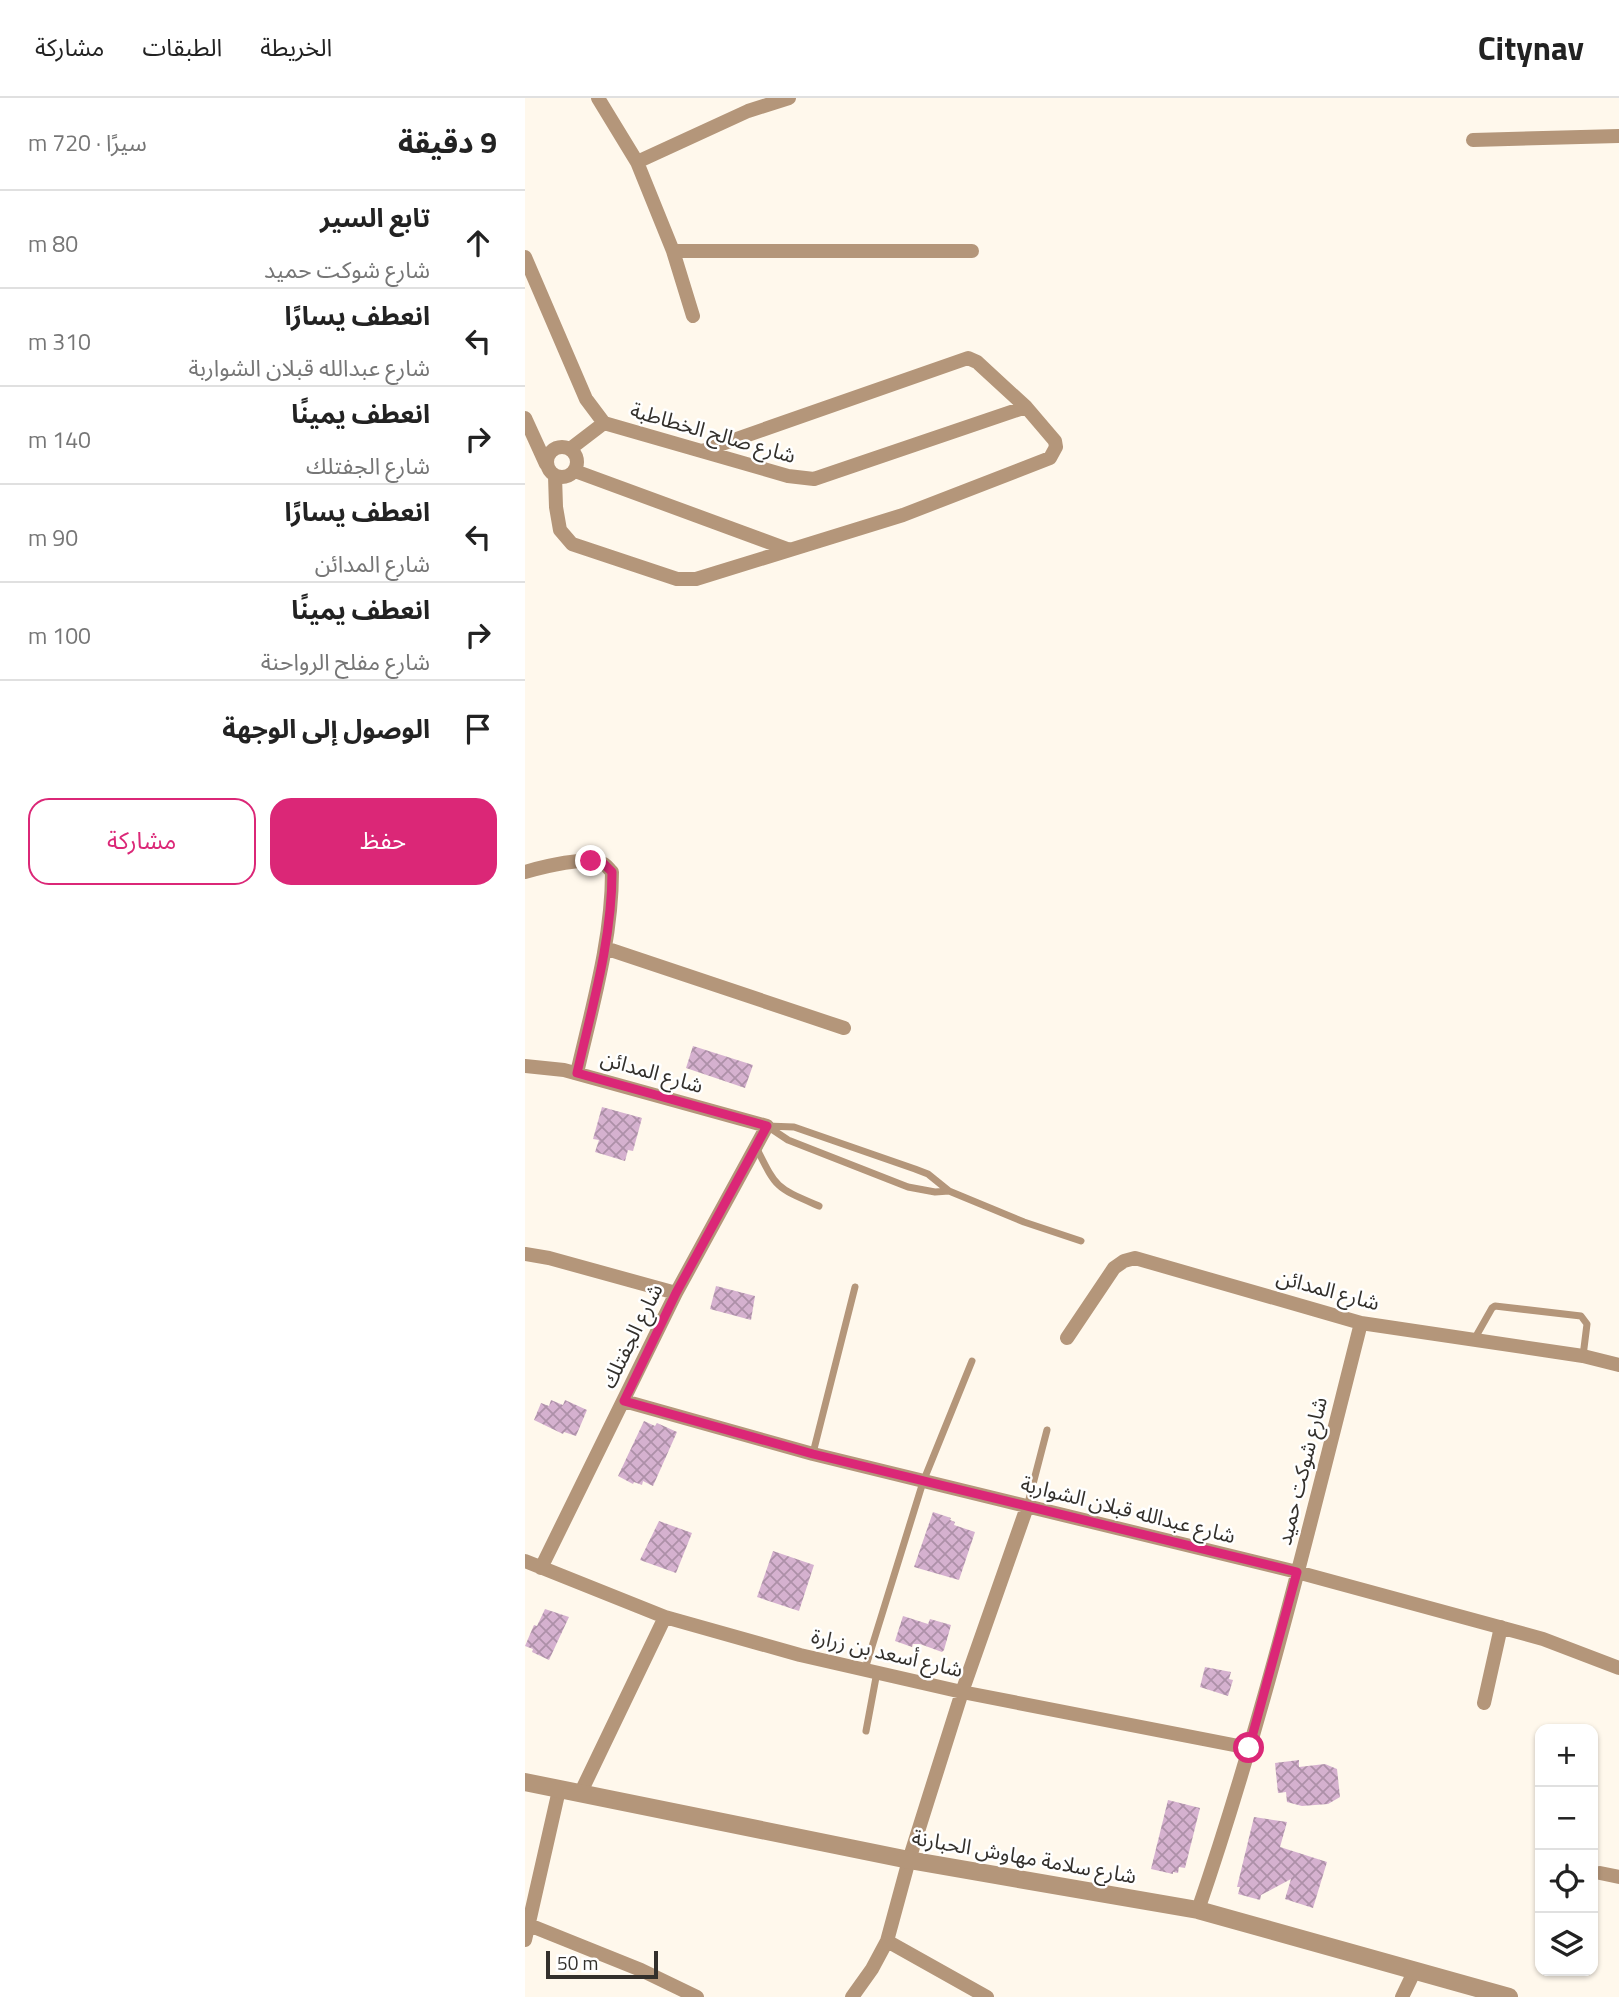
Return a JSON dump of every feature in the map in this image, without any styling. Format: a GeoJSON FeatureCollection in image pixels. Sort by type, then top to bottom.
{"type":"FeatureCollection","features":[{"type":"Feature","properties":{"kind":"street"},"geometry":{"type":"LineString","coordinates":[[598,98],[638,162],[673,251],[692,316]]}},
{"type":"Feature","properties":{"kind":"street"},"geometry":{"type":"LineString","coordinates":[[638,162],[744,105],[789,98]]}},
{"type":"Feature","properties":{"kind":"street"},"geometry":{"type":"LineString","coordinates":[[1473,140],[1619,136]]}},
{"type":"Feature","properties":{"kind":"street"},"geometry":{"type":"LineString","coordinates":[[673,251],[972,251]]}},
{"type":"Feature","properties":{"kind":"street","name":"شارع صالح الخطاطبة"},"geometry":{"type":"LineString","coordinates":[[525,257],[586,400],[604,423],[788,476],[814,480],[1025,407]]}},
{"type":"Feature","properties":{"kind":"street"},"geometry":{"type":"LineString","coordinates":[[525,418],[550,470],[566,477],[575,471],[575,455],[570,449],[561,447],[553,450],[547,457],[550,470],[560,530],[572,544],[677,579],[697,579],[903,515],[1049,458],[1055,450],[1055,441],[1025,407],[977,362],[965,359],[702,452]]}},
{"type":"Feature","properties":{"kind":"street"},"geometry":{"type":"LineString","coordinates":[[570,449],[604,423]]}},
{"type":"Feature","properties":{"kind":"street"},"geometry":{"type":"LineString","coordinates":[[575,471],[790,550]]}},
{"type":"Feature","properties":{"kind":"street"},"geometry":{"type":"LineString","coordinates":[[525,872],[548,866],[591,861],[604,864],[612,872],[612,898],[605,948],[577,1073]]}},
{"type":"Feature","properties":{"kind":"street"},"geometry":{"type":"LineString","coordinates":[[605,948],[844,1028]]}},
{"type":"Feature","properties":{"kind":"street","name":"شارع المدائن"},"geometry":{"type":"LineString","coordinates":[[525,1066],[577,1073],[767,1126]]}},
{"type":"Feature","properties":{"kind":"street","name":"شارع الجفتلك"},"geometry":{"type":"LineString","coordinates":[[541,1568],[676,1293],[767,1126]]}},
{"type":"Feature","properties":{"kind":"street"},"geometry":{"type":"LineString","coordinates":[[525,1254],[549,1258],[676,1293]]}},
{"type":"Feature","properties":{"kind":"street","name":"شارع المدائن"},"geometry":{"type":"LineString","coordinates":[[1066,1338],[1114,1268],[1135,1258],[1361,1323],[1475,1338],[1583,1356],[1619,1365]]}},
{"type":"Feature","properties":{"kind":"street","name":"شارع شوكت حميد"},"geometry":{"type":"LineString","coordinates":[[1198,1910],[1227,1826],[1249,1748],[1361,1323]]}},
{"type":"Feature","properties":{"kind":"street","name":"شارع عبدالله قبلان الشواربة"},"geometry":{"type":"LineString","coordinates":[[624,1401],[923,1482],[1297,1572],[1543,1639],[1619,1668]]}},
{"type":"Feature","properties":{"kind":"street"},"geometry":{"type":"LineString","coordinates":[[852,1997],[872,1969],[887,1941],[909,1860],[962,1692],[1027,1507]]}},
{"type":"Feature","properties":{"kind":"street","name":"شارع أسعد بن زرارة"},"geometry":{"type":"LineString","coordinates":[[525,1561],[665,1617],[800,1655],[962,1692],[1249,1748]]}},
{"type":"Feature","properties":{"kind":"street"},"geometry":{"type":"LineString","coordinates":[[580,1794],[665,1617]]}},
{"type":"Feature","properties":{"kind":"street"},"geometry":{"type":"LineString","coordinates":[[1485,1703],[1501,1628]]}},
{"type":"Feature","properties":{"kind":"street","name":"شارع سلامة مهاوش الحبارنة"},"geometry":{"type":"LineString","coordinates":[[525,1782],[909,1860],[1198,1910],[1509,1997]]}},
{"type":"Feature","properties":{"kind":"street"},"geometry":{"type":"LineString","coordinates":[[525,1940],[559,1790]]}},
{"type":"Feature","properties":{"kind":"street"},"geometry":{"type":"LineString","coordinates":[[1600,1873],[1619,1877]]}},
{"type":"Feature","properties":{"kind":"street"},"geometry":{"type":"LineString","coordinates":[[529,1925],[641,1970],[697,1997]]}},
{"type":"Feature","properties":{"kind":"street"},"geometry":{"type":"LineString","coordinates":[[887,1941],[987,1997]]}},
{"type":"Feature","properties":{"kind":"street"},"geometry":{"type":"LineString","coordinates":[[1402,1997],[1414,1972]]}},
{"type":"Feature","properties":{"kind":"lane"},"geometry":{"type":"LineString","coordinates":[[767,1126],[788,1140],[908,1187],[935,1192],[949,1191]]}},
{"type":"Feature","properties":{"kind":"lane"},"geometry":{"type":"LineString","coordinates":[[767,1126],[794,1127],[915,1169],[927,1174],[949,1191],[1024,1222],[1080,1241]]}},
{"type":"Feature","properties":{"kind":"lane"},"geometry":{"type":"LineString","coordinates":[[756,1146],[777,1185],[819,1206]]}},
{"type":"Feature","properties":{"kind":"lane"},"geometry":{"type":"LineString","coordinates":[[813,1454],[855,1287]]}},
{"type":"Feature","properties":{"kind":"lane"},"geometry":{"type":"LineString","coordinates":[[1475,1338],[1492,1308],[1496,1306],[1581,1317],[1587,1324],[1583,1356]]}},
{"type":"Feature","properties":{"kind":"lane"},"geometry":{"type":"LineString","coordinates":[[866,1731],[871,1670],[923,1482],[972,1361]]}},
{"type":"Feature","properties":{"kind":"lane"},"geometry":{"type":"LineString","coordinates":[[1027,1507],[1047,1430]]}},
{"type":"Feature","properties":{"kind":"building"},"geometry":{"type":"Polygon","coordinates":[[[693,1046],[753,1065],[745,1088],[686,1068],[693,1046]]]}},
{"type":"Feature","properties":{"kind":"building"},"geometry":{"type":"Polygon","coordinates":[[[602,1107],[642,1118],[633,1151],[628,1150],[625,1161],[595,1152],[599,1140],[593,1139],[602,1107]]]}},
{"type":"Feature","properties":{"kind":"building"},"geometry":{"type":"Polygon","coordinates":[[[716,1286],[755,1296],[751,1320],[710,1309],[716,1286]]]}},
{"type":"Feature","properties":{"kind":"building"},"geometry":{"type":"Polygon","coordinates":[[[551,1400],[563,1405],[565,1400],[587,1410],[576,1436],[564,1432],[563,1434],[534,1420],[541,1403],[549,1406],[551,1400]]]}},
{"type":"Feature","properties":{"kind":"building"},"geometry":{"type":"Polygon","coordinates":[[[644,1421],[655,1426],[657,1423],[677,1432],[653,1486],[643,1481],[642,1485],[633,1484],[618,1476],[644,1421]]]}},
{"type":"Feature","properties":{"kind":"building"},"geometry":{"type":"Polygon","coordinates":[[[933,1512],[951,1518],[950,1520],[955,1522],[954,1525],[975,1532],[959,1580],[914,1567],[933,1512]]]}},
{"type":"Feature","properties":{"kind":"building"},"geometry":{"type":"Polygon","coordinates":[[[659,1521],[692,1533],[676,1573],[640,1560],[659,1521]]]}},
{"type":"Feature","properties":{"kind":"building"},"geometry":{"type":"Polygon","coordinates":[[[773,1551],[814,1565],[799,1611],[757,1597],[773,1551]]]}},
{"type":"Feature","properties":{"kind":"building"},"geometry":{"type":"Polygon","coordinates":[[[545,1609],[569,1617],[549,1660],[525,1646],[545,1609]]]}},
{"type":"Feature","properties":{"kind":"building"},"geometry":{"type":"Polygon","coordinates":[[[903,1616],[928,1624],[930,1619],[951,1625],[944,1650],[942,1652],[920,1644],[913,1644],[912,1647],[895,1641],[903,1616]]]}},
{"type":"Feature","properties":{"kind":"building"},"geometry":{"type":"Polygon","coordinates":[[[1205,1667],[1231,1672],[1229,1679],[1233,1680],[1228,1696],[1200,1687],[1205,1667]]]}},
{"type":"Feature","properties":{"kind":"building"},"geometry":{"type":"Polygon","coordinates":[[[1299,1760],[1299,1767],[1325,1764],[1337,1769],[1340,1797],[1328,1804],[1302,1806],[1287,1802],[1286,1792],[1278,1793],[1275,1763],[1299,1760]]]}},
{"type":"Feature","properties":{"kind":"building"},"geometry":{"type":"Polygon","coordinates":[[[1168,1800],[1200,1808],[1185,1868],[1179,1867],[1178,1873],[1173,1874],[1151,1869],[1168,1800]]]}},
{"type":"Feature","properties":{"kind":"building"},"geometry":{"type":"Polygon","coordinates":[[[1254,1817],[1287,1822],[1280,1847],[1327,1862],[1313,1908],[1285,1899],[1291,1879],[1261,1895],[1260,1900],[1238,1894],[1240,1887],[1237,1887],[1254,1817]]]}},
{"type":"Feature","properties":{"kind":"route"},"geometry":{"type":"LineString","coordinates":[[591,861],[604,864],[612,872],[612,898],[605,948],[577,1073],[767,1126],[676,1293],[624,1401],[813,1454],[1297,1572],[1249,1748]]}}]}
